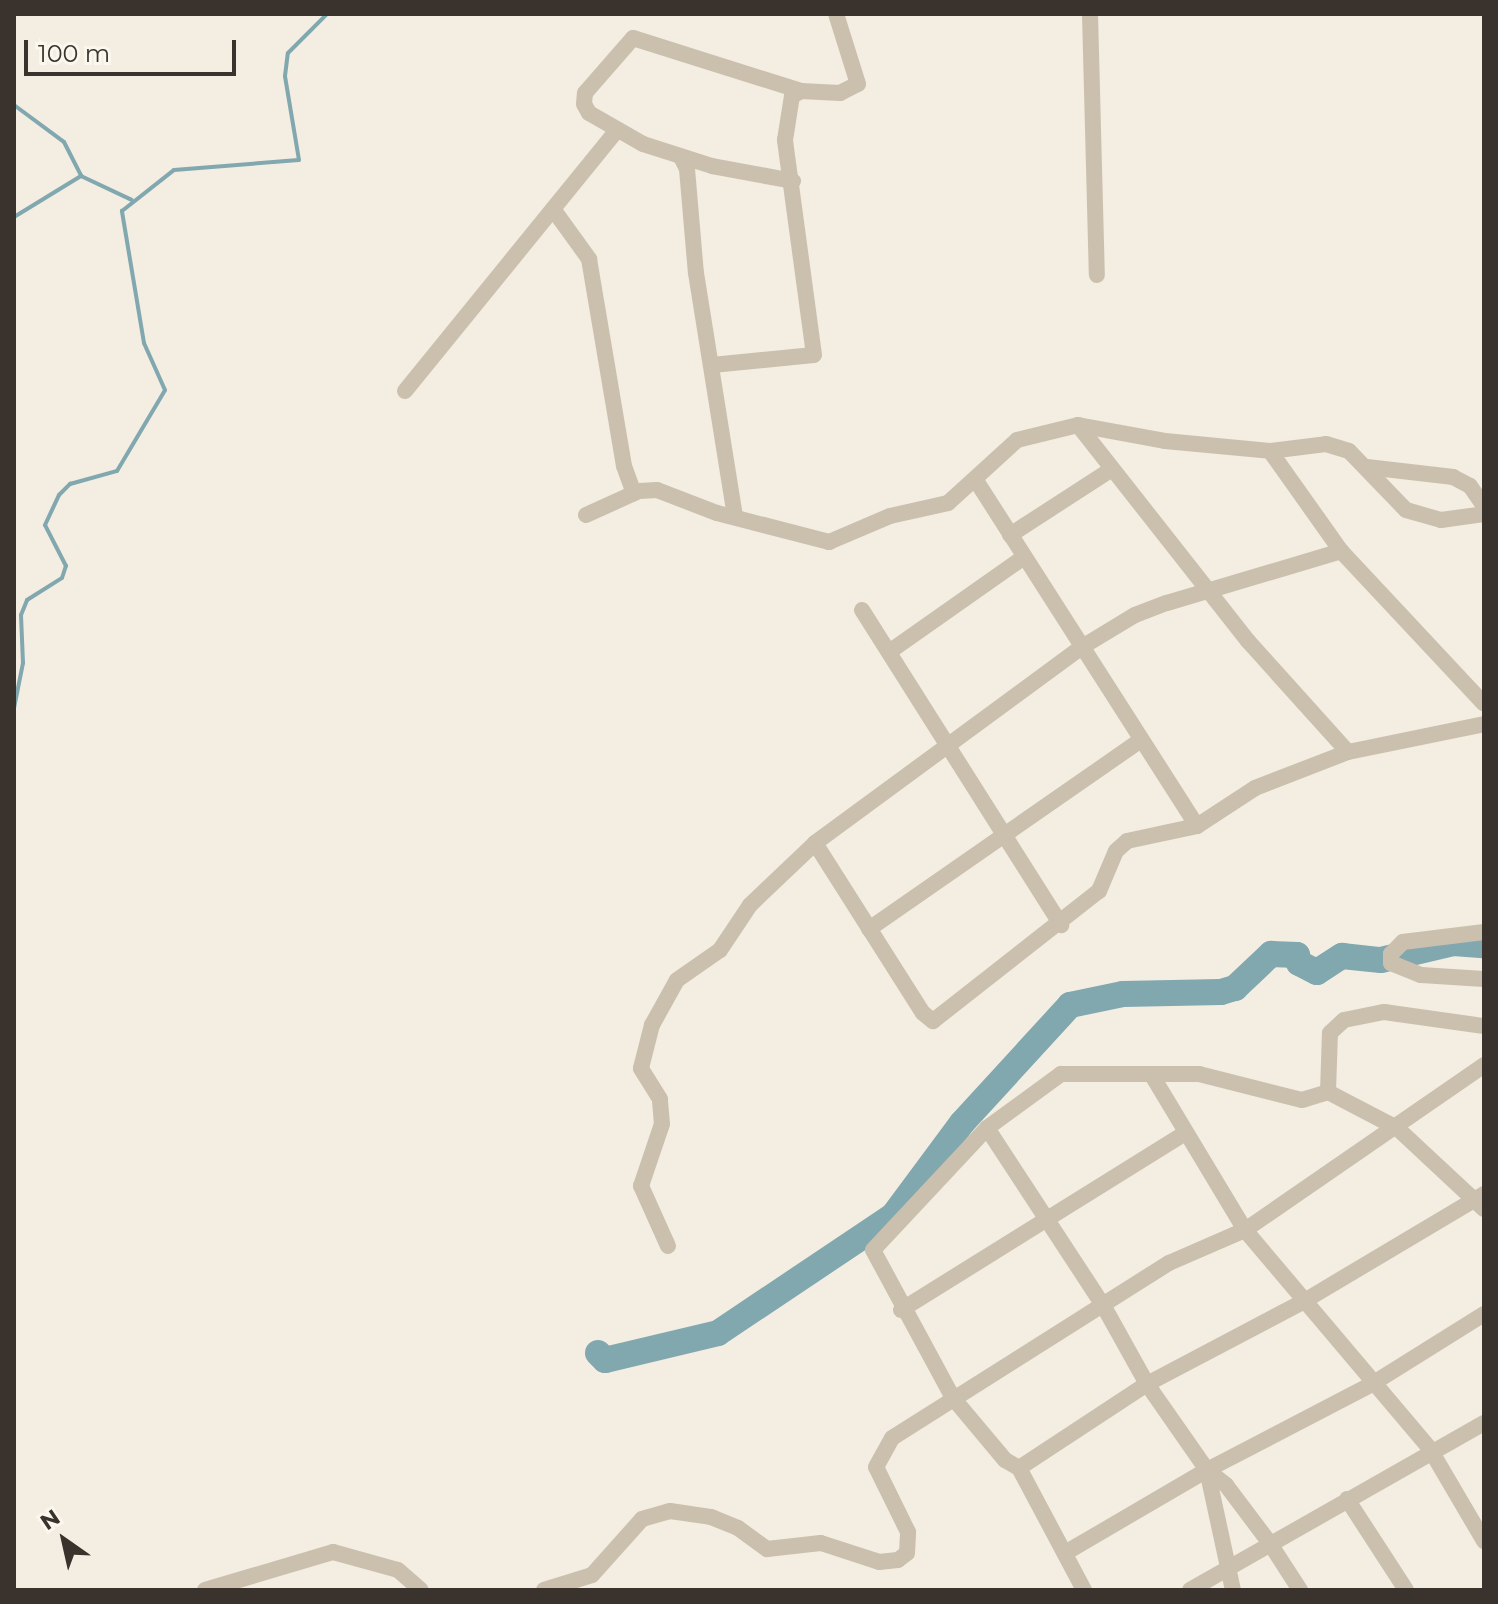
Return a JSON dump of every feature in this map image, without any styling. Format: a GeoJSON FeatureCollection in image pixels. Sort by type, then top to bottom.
{"type":"FeatureCollection","features":[{"type":"Feature","properties":{"kind":"street"},"geometry":{"type":"LineString","coordinates":[[793,181],[681,157],[616,131],[589,113],[585,93],[633,38],[801,91],[840,93],[858,84],[836,14]]}},
{"type":"Feature","properties":{"kind":"street"},"geometry":{"type":"LineString","coordinates":[[1090,14],[1097,275]]}},
{"type":"Feature","properties":{"kind":"street"},"geometry":{"type":"LineString","coordinates":[[712,365],[814,355],[793,181],[785,140],[788,106],[801,91]]}},
{"type":"Feature","properties":{"kind":"street"},"geometry":{"type":"LineString","coordinates":[[405,391],[616,131]]}},
{"type":"Feature","properties":{"kind":"street"},"geometry":{"type":"LineString","coordinates":[[681,157],[687,169],[735,516]]}},
{"type":"Feature","properties":{"kind":"street"},"geometry":{"type":"LineString","coordinates":[[553,209],[589,259],[624,466],[634,493]]}},
{"type":"Feature","properties":{"kind":"street"},"geometry":{"type":"LineString","coordinates":[[586,515],[634,493],[657,490],[829,542],[890,516],[948,503],[977,482],[1017,440],[1078,425],[1165,441],[1270,451],[1326,444],[1349,451],[1367,467],[1395,502],[1429,520],[1484,514]]}},
{"type":"Feature","properties":{"kind":"street"},"geometry":{"type":"LineString","coordinates":[[1078,425],[1207,589],[1348,752]]}},
{"type":"Feature","properties":{"kind":"street"},"geometry":{"type":"LineString","coordinates":[[1270,451],[1341,551],[1484,704]]}},
{"type":"Feature","properties":{"kind":"street"},"geometry":{"type":"LineString","coordinates":[[1367,467],[1461,480],[1484,480]]}},
{"type":"Feature","properties":{"kind":"street"},"geometry":{"type":"LineString","coordinates":[[1010,535],[1112,469]]}},
{"type":"Feature","properties":{"kind":"street"},"geometry":{"type":"LineString","coordinates":[[1461,480],[1484,506]]}},
{"type":"Feature","properties":{"kind":"street"},"geometry":{"type":"LineString","coordinates":[[977,482],[1197,826]]}},
{"type":"Feature","properties":{"kind":"street"},"geometry":{"type":"LineString","coordinates":[[668,1246],[641,1186],[662,1124],[660,1099],[641,1068],[652,1025],[677,980],[720,950],[750,905],[815,843],[1082,647],[1135,615],[1207,589],[1341,551]]}},
{"type":"Feature","properties":{"kind":"street"},"geometry":{"type":"LineString","coordinates":[[889,652],[1024,557]]}},
{"type":"Feature","properties":{"kind":"street"},"geometry":{"type":"LineString","coordinates":[[862,610],[949,744],[1002,837],[1061,925]]}},
{"type":"Feature","properties":{"kind":"street"},"geometry":{"type":"LineString","coordinates":[[815,843],[869,929],[933,1021],[1061,925],[1099,891],[1120,845],[1197,826],[1255,788],[1348,752],[1484,724]]}},
{"type":"Feature","properties":{"kind":"street"},"geometry":{"type":"LineString","coordinates":[[869,929],[1140,741]]}},
{"type":"Feature","properties":{"kind":"street"},"geometry":{"type":"LineString","coordinates":[[1484,932],[1403,942],[1391,958],[1421,975],[1484,979]]}},
{"type":"Feature","properties":{"kind":"street"},"geometry":{"type":"LineString","coordinates":[[1328,1092],[1330,1033],[1344,1020],[1384,1012],[1484,1026]]}},
{"type":"Feature","properties":{"kind":"street"},"geometry":{"type":"LineString","coordinates":[[544,1590],[592,1575],[642,1519],[670,1511],[711,1517],[738,1528],[767,1549],[821,1543],[879,1562],[898,1560],[910,1543],[879,1479],[879,1457],[892,1438],[1169,1263],[1245,1230],[1397,1128],[1484,1065]]}},
{"type":"Feature","properties":{"kind":"street"},"geometry":{"type":"LineString","coordinates":[[1019,1468],[1147,1384],[1306,1300],[1481,1201],[1397,1128],[1328,1092],[1302,1100],[1199,1074],[1153,1077],[1061,1074],[987,1128],[873,1250],[901,1310],[953,1398],[1005,1460],[1019,1468],[1084,1590]]}},
{"type":"Feature","properties":{"kind":"street"},"geometry":{"type":"LineString","coordinates":[[1153,1077],[1184,1134],[1245,1230],[1430,1449],[1484,1541]]}},
{"type":"Feature","properties":{"kind":"street"},"geometry":{"type":"LineString","coordinates":[[987,1128],[1045,1222],[1103,1305],[1147,1384],[1207,1470],[1226,1485],[1269,1542],[1300,1590]]}},
{"type":"Feature","properties":{"kind":"street"},"geometry":{"type":"LineString","coordinates":[[901,1310],[1184,1134]]}},
{"type":"Feature","properties":{"kind":"street"},"geometry":{"type":"LineString","coordinates":[[1065,1553],[1207,1470],[1372,1384],[1484,1314]]}},
{"type":"Feature","properties":{"kind":"street"},"geometry":{"type":"LineString","coordinates":[[1190,1590],[1430,1449],[1484,1423]]}},
{"type":"Feature","properties":{"kind":"street"},"geometry":{"type":"LineString","coordinates":[[1207,1470],[1233,1590]]}},
{"type":"Feature","properties":{"kind":"street"},"geometry":{"type":"LineString","coordinates":[[1347,1499],[1406,1590]]}},
{"type":"Feature","properties":{"kind":"street"},"geometry":{"type":"LineString","coordinates":[[205,1590],[333,1552],[398,1570],[421,1590]]}},
{"type":"Feature","properties":{"kind":"waterway"},"geometry":{"type":"LineString","coordinates":[[14,708],[23,663],[21,615],[27,600],[62,578],[66,566],[45,525],[59,495],[70,484],[117,471],[165,390],[144,343],[122,211],[174,170],[299,160],[285,76],[288,53],[327,14]]}},
{"type":"Feature","properties":{"kind":"waterway"},"geometry":{"type":"LineString","coordinates":[[14,105],[64,142],[81,176]]}},
{"type":"Feature","properties":{"kind":"waterway"},"geometry":{"type":"LineString","coordinates":[[14,217],[81,176],[132,200]]}},
{"type":"Feature","properties":{"kind":"waterway"},"geometry":{"type":"LineString","coordinates":[[598,1353],[605,1360],[718,1333],[893,1216],[962,1123],[1070,1005],[1123,994],[1221,992],[1235,988],[1271,954],[1297,955],[1299,963],[1317,972],[1342,956],[1381,960],[1453,943],[1484,945]]}}]}
